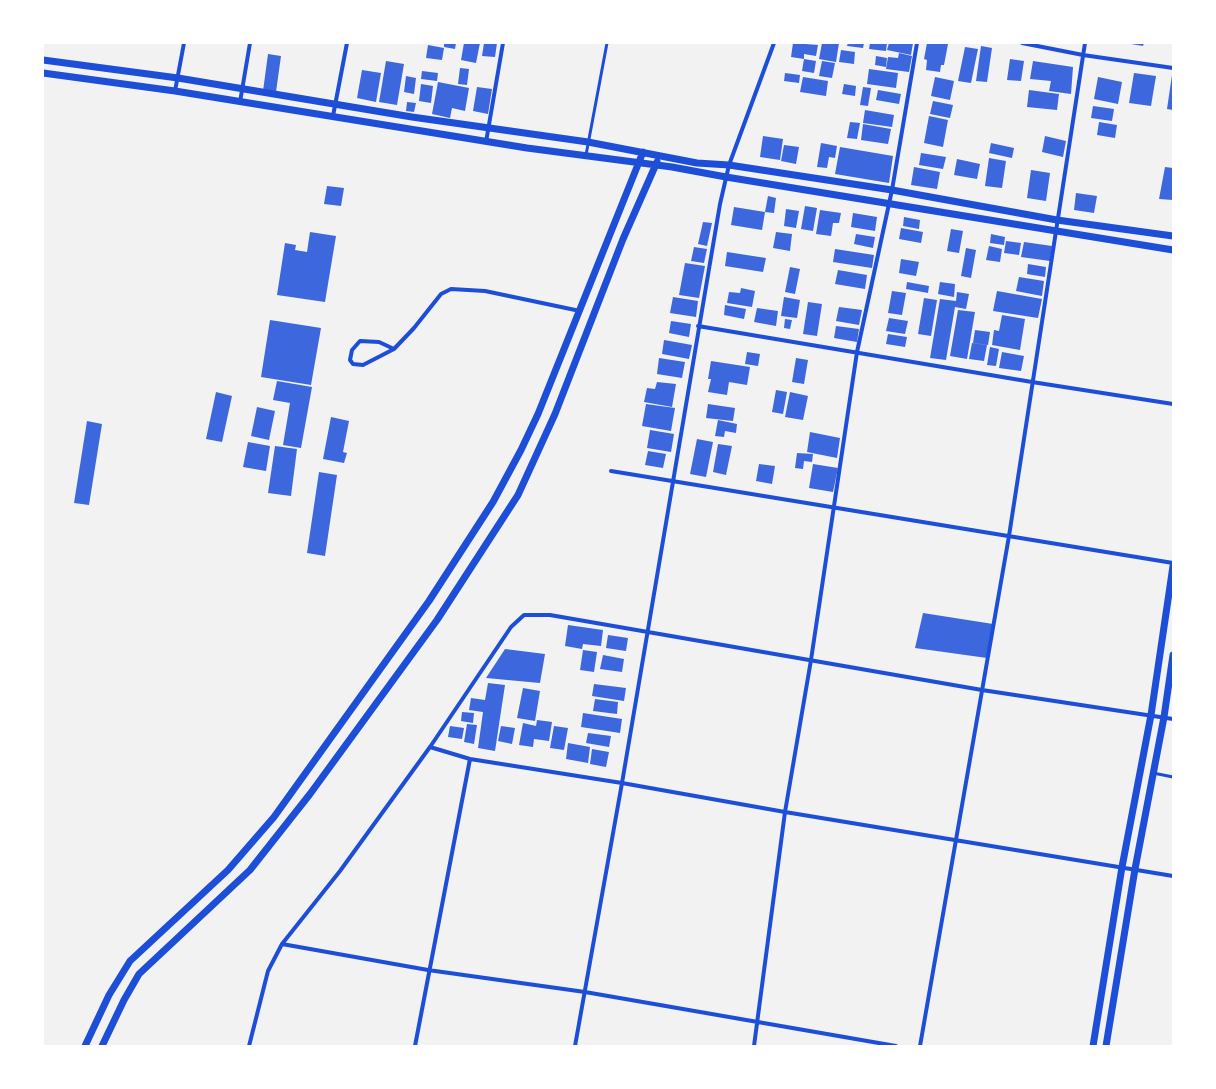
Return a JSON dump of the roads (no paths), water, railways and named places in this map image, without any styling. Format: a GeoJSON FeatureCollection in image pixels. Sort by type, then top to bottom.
{"type":"FeatureCollection","features":[{"type":"Feature","properties":{"kind":"street"},"geometry":{"type":"LineString","coordinates":[[175,91],[184,43]]}},
{"type":"Feature","properties":{"kind":"street"},"geometry":{"type":"LineString","coordinates":[[240,102],[250,43]]}},
{"type":"Feature","properties":{"kind":"street"},"geometry":{"type":"LineString","coordinates":[[334,116],[347,43]]}},
{"type":"Feature","properties":{"kind":"street"},"geometry":{"type":"LineString","coordinates":[[486,142],[503,43]]}},
{"type":"Feature","properties":{"kind":"street"},"geometry":{"type":"LineString","coordinates":[[575,1046],[622,783],[646,631],[720,204],[729,166],[774,43]]}},
{"type":"Feature","properties":{"kind":"street"},"geometry":{"type":"LineString","coordinates":[[754,1046],[785,812],[835,507],[857,352],[892,190],[917,43]]}},
{"type":"Feature","properties":{"kind":"street"},"geometry":{"type":"LineString","coordinates":[[1022,43],[1083,55],[1173,68]]}},
{"type":"Feature","properties":{"kind":"street"},"geometry":{"type":"LineString","coordinates":[[920,1046],[1009,536],[1057,220],[1086,43]]}},
{"type":"Feature","properties":{"kind":"street"},"geometry":{"type":"LineString","coordinates":[[43,60],[178,78],[242,90],[489,129],[588,142],[697,163],[729,166],[892,190],[1057,220],[1173,236]]}},
{"type":"Feature","properties":{"kind":"street"},"geometry":{"type":"LineString","coordinates":[[43,73],[175,91],[486,142],[640,162],[1173,250]]}},
{"type":"Feature","properties":{"kind":"street"},"geometry":{"type":"LineString","coordinates":[[86,1046],[109,995],[130,961],[240,857],[287,799],[429,602],[492,502],[521,450],[580,311],[605,244],[643,152]]}},
{"type":"Feature","properties":{"kind":"street"},"geometry":{"type":"LineString","coordinates":[[102,1046],[124,1000],[139,974],[250,870],[310,794],[437,620],[518,495],[555,414],[617,252],[659,156]]}},
{"type":"Feature","properties":{"kind":"street"},"geometry":{"type":"LineString","coordinates":[[1141,245],[1142,232]]}},
{"type":"Feature","properties":{"kind":"street"},"geometry":{"type":"LineString","coordinates":[[394,349],[379,342],[360,341],[352,350],[350,360],[353,364],[363,365],[394,349],[414,328],[437,298],[450,289],[485,291],[580,311]]}},
{"type":"Feature","properties":{"kind":"street"},"geometry":{"type":"LineString","coordinates":[[698,326],[1173,404]]}},
{"type":"Feature","properties":{"kind":"street"},"geometry":{"type":"LineString","coordinates":[[611,471],[1173,563]]}},
{"type":"Feature","properties":{"kind":"street"},"geometry":{"type":"LineString","coordinates":[[1093,1046],[1122,867],[1150,715],[1173,566]]}},
{"type":"Feature","properties":{"kind":"street"},"geometry":{"type":"LineString","coordinates":[[248,1046],[268,970],[282,944],[340,871],[430,747],[511,627],[519,618],[532,614],[550,615],[982,690],[1173,719]]}},
{"type":"Feature","properties":{"kind":"street"},"geometry":{"type":"LineString","coordinates":[[1106,1046],[1135,869],[1164,717],[1173,655]]}},
{"type":"Feature","properties":{"kind":"street"},"geometry":{"type":"LineString","coordinates":[[430,747],[470,759],[622,783],[785,812],[1173,876]]}},
{"type":"Feature","properties":{"kind":"street"},"geometry":{"type":"LineString","coordinates":[[415,1046],[428,970],[470,759]]}},
{"type":"Feature","properties":{"kind":"street"},"geometry":{"type":"LineString","coordinates":[[282,944],[428,970],[585,992],[896,1046]]}},
{"type":"Feature","properties":{"kind":"street"},"geometry":{"type":"LineString","coordinates":[[1105,972],[1117,974]]}},
{"type":"Feature","properties":{"kind":"lane"},"geometry":{"type":"LineString","coordinates":[[586,156],[607,43]]}},
{"type":"Feature","properties":{"kind":"lane"},"geometry":{"type":"LineString","coordinates":[[1153,773],[1173,777]]}}]}
